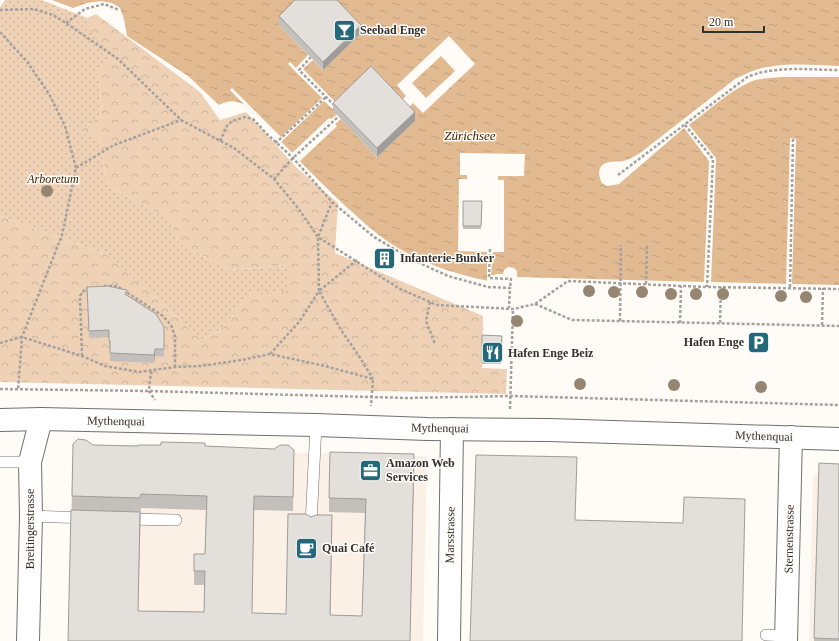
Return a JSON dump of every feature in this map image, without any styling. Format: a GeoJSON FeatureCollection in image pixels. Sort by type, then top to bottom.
{"type":"FeatureCollection","features":[{"type":"Feature","properties":{"kind":"main road","name":"Mythenquai"},"geometry":{"type":"LineString","coordinates":[[0,420],[41,419],[549,430],[839,439]]}},
{"type":"Feature","properties":{"kind":"main road","name":"Breitingerstrasse"},"geometry":{"type":"LineString","coordinates":[[28,641],[32,510],[30,462],[41,419]]}},
{"type":"Feature","properties":{"kind":"main road","name":"Marsstrasse"},"geometry":{"type":"LineString","coordinates":[[449,641],[452,429]]}},
{"type":"Feature","properties":{"kind":"main road","name":"Sternenstrasse"},"geometry":{"type":"LineString","coordinates":[[780,637],[791,437]]}},
{"type":"Feature","properties":{"kind":"lane"},"geometry":{"type":"LineString","coordinates":[[311,524],[316,425]]}},
{"type":"Feature","properties":{"kind":"lane"},"geometry":{"type":"LineString","coordinates":[[0,462],[30,462]]}},
{"type":"Feature","properties":{"kind":"lane"},"geometry":{"type":"LineString","coordinates":[[32,510],[98,518]]}},
{"type":"Feature","properties":{"kind":"lane"},"geometry":{"type":"LineString","coordinates":[[114,518],[176,520]]}},
{"type":"Feature","properties":{"kind":"path"},"geometry":{"type":"LineString","coordinates":[[66,23],[85,9],[104,4],[119,10]]}},
{"type":"Feature","properties":{"kind":"path"},"geometry":{"type":"LineString","coordinates":[[0,10],[34,9],[53,15],[66,23],[118,59],[181,120],[234,148],[274,178],[298,208],[318,237],[357,260],[400,289],[437,305],[509,308],[513,310],[535,304],[568,281],[681,286],[839,289]]}},
{"type":"Feature","properties":{"kind":"path"},"geometry":{"type":"LineString","coordinates":[[0,32],[28,63],[49,94],[66,126],[76,168],[62,235],[22,337],[18,390]]}},
{"type":"Feature","properties":{"kind":"path"},"geometry":{"type":"LineString","coordinates":[[311,57],[299,70],[336,108]]}},
{"type":"Feature","properties":{"kind":"path"},"geometry":{"type":"LineString","coordinates":[[618,175],[753,74],[764,71],[782,70],[839,70]]}},
{"type":"Feature","properties":{"kind":"path"},"geometry":{"type":"LineString","coordinates":[[275,142],[326,97]]}},
{"type":"Feature","properties":{"kind":"path"},"geometry":{"type":"LineString","coordinates":[[220,141],[227,126],[232,121],[245,117],[253,119],[293,158],[332,202],[374,237],[413,260],[454,278],[488,287],[510,288]]}},
{"type":"Feature","properties":{"kind":"path"},"geometry":{"type":"LineString","coordinates":[[274,178],[293,158],[338,117]]}},
{"type":"Feature","properties":{"kind":"path"},"geometry":{"type":"LineString","coordinates":[[76,168],[114,145],[181,120]]}},
{"type":"Feature","properties":{"kind":"path"},"geometry":{"type":"LineString","coordinates":[[685,125],[713,159],[707,286]]}},
{"type":"Feature","properties":{"kind":"path"},"geometry":{"type":"LineString","coordinates":[[790,287],[793,139]]}},
{"type":"Feature","properties":{"kind":"path"},"geometry":{"type":"LineString","coordinates":[[332,202],[318,237],[319,291],[341,330],[373,379],[370,408]]}},
{"type":"Feature","properties":{"kind":"path"},"geometry":{"type":"LineString","coordinates":[[646,284],[647,244]]}},
{"type":"Feature","properties":{"kind":"path"},"geometry":{"type":"LineString","coordinates":[[620,321],[621,245]]}},
{"type":"Feature","properties":{"kind":"path"},"geometry":{"type":"LineString","coordinates":[[490,249],[489,278],[511,280],[509,308]]}},
{"type":"Feature","properties":{"kind":"path"},"geometry":{"type":"LineString","coordinates":[[270,354],[299,322],[319,291],[357,260]]}},
{"type":"Feature","properties":{"kind":"path"},"geometry":{"type":"LineString","coordinates":[[97,287],[117,286],[164,316],[171,325],[175,336],[175,367]]}},
{"type":"Feature","properties":{"kind":"path"},"geometry":{"type":"LineString","coordinates":[[680,322],[681,286]]}},
{"type":"Feature","properties":{"kind":"path"},"geometry":{"type":"LineString","coordinates":[[720,323],[721,287]]}},
{"type":"Feature","properties":{"kind":"path"},"geometry":{"type":"LineString","coordinates":[[82,356],[80,296],[85,289],[91,288]]}},
{"type":"Feature","properties":{"kind":"path"},"geometry":{"type":"LineString","coordinates":[[822,325],[823,288]]}},
{"type":"Feature","properties":{"kind":"path"},"geometry":{"type":"LineString","coordinates":[[430,302],[426,321],[434,344]]}},
{"type":"Feature","properties":{"kind":"path"},"geometry":{"type":"LineString","coordinates":[[535,304],[572,320],[839,326]]}},
{"type":"Feature","properties":{"kind":"path"},"geometry":{"type":"LineString","coordinates":[[510,409],[513,310]]}},
{"type":"Feature","properties":{"kind":"path"},"geometry":{"type":"LineString","coordinates":[[0,343],[22,337],[82,356],[104,366],[139,372],[175,367],[201,366],[270,354],[325,366],[373,379]]}},
{"type":"Feature","properties":{"kind":"path"},"geometry":{"type":"LineString","coordinates":[[0,389],[149,391],[407,398],[511,396],[839,405]]}},
{"type":"Feature","properties":{"kind":"shaded area"},"geometry":{"type":"Polygon","coordinates":[[[83,447],[427,456],[423,641],[68,641],[72,457],[73,453],[83,447]]]}},
{"type":"Feature","properties":{"kind":"shaded area"},"geometry":{"type":"Polygon","coordinates":[[[825,465],[839,641],[809,641],[813,477],[825,465]]]}},
{"type":"Feature","properties":{"kind":"green space","name":"Arboretum"},"geometry":{"type":"Polygon","coordinates":[[[5,0],[42,0],[87,18],[91,33],[118,53],[98,70],[102,114],[80,131],[99,139],[108,187],[170,219],[179,243],[230,270],[288,265],[287,291],[252,293],[220,330],[202,340],[108,255],[0,216],[0,7],[5,0]]]}},
{"type":"Feature","properties":{"kind":"green space"},"geometry":{"type":"Polygon","coordinates":[[[96,14],[200,92],[220,120],[246,112],[297,168],[338,203],[335,253],[483,316],[482,368],[507,369],[506,394],[0,382],[0,216],[108,255],[202,340],[220,330],[252,293],[287,265],[230,270],[179,243],[170,219],[108,187],[99,139],[80,131],[102,114],[98,70],[87,18],[96,14]]]}},
{"type":"Feature","properties":{"kind":"water","name":"Zürichsee"},"geometry":{"type":"Polygon","coordinates":[[[52,0],[839,0],[839,66],[785,65],[755,70],[735,79],[640,153],[627,160],[606,163],[601,167],[599,176],[602,183],[607,186],[619,184],[684,128],[709,161],[704,282],[517,277],[517,271],[514,268],[508,267],[504,270],[503,274],[495,274],[495,282],[455,273],[429,263],[405,252],[386,240],[366,225],[341,202],[245,105],[232,101],[219,105],[188,76],[127,36],[124,19],[120,8],[112,3],[101,1],[87,3],[73,8],[52,0]]]}},
{"type":"Feature","properties":{"kind":"water"},"geometry":{"type":"Polygon","coordinates":[[[781,77],[839,77],[839,285],[711,282],[716,158],[689,125],[740,87],[760,79],[781,77]]]}},
{"type":"Feature","properties":{"kind":"pier","name":"Seebad Enge"},"geometry":{"type":"Polygon","coordinates":[[[304,0],[338,0],[334,5],[361,33],[323,70],[313,60],[303,69],[339,106],[399,103],[406,96],[397,85],[449,36],[475,64],[423,113],[413,103],[406,111],[415,121],[377,157],[341,119],[335,124],[337,126],[300,161],[292,153],[329,118],[331,119],[336,115],[334,110],[324,101],[281,142],[230,90],[232,88],[281,137],[322,98],[288,64],[290,62],[296,68],[308,55],[279,25],[304,0]],[[441,56],[412,83],[426,98],[455,71],[441,56]]]}},
{"type":"Feature","properties":{"kind":"pier"},"geometry":{"type":"Polygon","coordinates":[[[790,138],[796,139],[792,284],[786,284],[790,138]]]}},
{"type":"Feature","properties":{"kind":"pier"},"geometry":{"type":"Polygon","coordinates":[[[460,153],[525,154],[524,176],[498,176],[498,180],[504,180],[504,252],[493,252],[491,275],[499,275],[497,276],[497,283],[487,283],[487,252],[458,251],[459,179],[467,179],[467,175],[460,175],[460,153]]]}},
{"type":"Feature","properties":{"kind":"building"},"geometry":{"type":"Polygon","coordinates":[[[295,0],[337,0],[361,25],[323,62],[279,16],[295,0]]]}},
{"type":"Feature","properties":{"kind":"building"},"geometry":{"type":"Polygon","coordinates":[[[371,66],[415,112],[377,148],[333,103],[371,66]]]}},
{"type":"Feature","properties":{"kind":"building"},"geometry":{"type":"Polygon","coordinates":[[[463,201],[482,201],[481,226],[463,226],[463,201]]]}},
{"type":"Feature","properties":{"kind":"building"},"geometry":{"type":"Polygon","coordinates":[[[107,286],[127,290],[125,294],[156,314],[164,327],[164,349],[155,349],[154,355],[110,353],[109,330],[89,331],[87,287],[107,286]]]}},
{"type":"Feature","properties":{"kind":"building"},"geometry":{"type":"Polygon","coordinates":[[[482,335],[502,336],[501,361],[482,361],[482,335]]]}},
{"type":"Feature","properties":{"kind":"building"},"geometry":{"type":"Polygon","coordinates":[[[78,439],[86,440],[93,445],[161,445],[161,442],[205,443],[205,446],[274,449],[280,445],[288,445],[294,450],[293,497],[254,496],[252,613],[286,614],[288,514],[306,514],[311,517],[316,515],[332,515],[330,615],[362,616],[366,499],[329,498],[330,452],[414,454],[410,641],[68,641],[71,510],[140,512],[138,611],[204,612],[205,571],[194,571],[194,554],[205,554],[207,496],[141,494],[140,498],[72,496],[73,444],[78,439]]]}},
{"type":"Feature","properties":{"kind":"building"},"geometry":{"type":"Polygon","coordinates":[[[476,455],[577,457],[575,520],[683,523],[684,497],[745,499],[742,641],[470,641],[476,455]]]}},
{"type":"Feature","properties":{"kind":"building"},"geometry":{"type":"Polygon","coordinates":[[[819,463],[839,464],[839,639],[814,638],[819,463]]]}},
{"type":"Feature","properties":{"kind":"place","name":"Seebad Enge"},"geometry":{"type":"Point","coordinates":[344,30]}},
{"type":"Feature","properties":{"kind":"place","name":"Infanterie-Bunker"},"geometry":{"type":"Point","coordinates":[385,258]}},
{"type":"Feature","properties":{"kind":"place","name":"Hafen Enge"},"geometry":{"type":"Point","coordinates":[759,342]}},
{"type":"Feature","properties":{"kind":"place","name":"Hafen Enge Beiz"},"geometry":{"type":"Point","coordinates":[492,353]}},
{"type":"Feature","properties":{"kind":"place","name":"Amazon Web Services"},"geometry":{"type":"Point","coordinates":[370,470]}},
{"type":"Feature","properties":{"kind":"place","name":"Quai Café"},"geometry":{"type":"Point","coordinates":[306,548]}}]}
